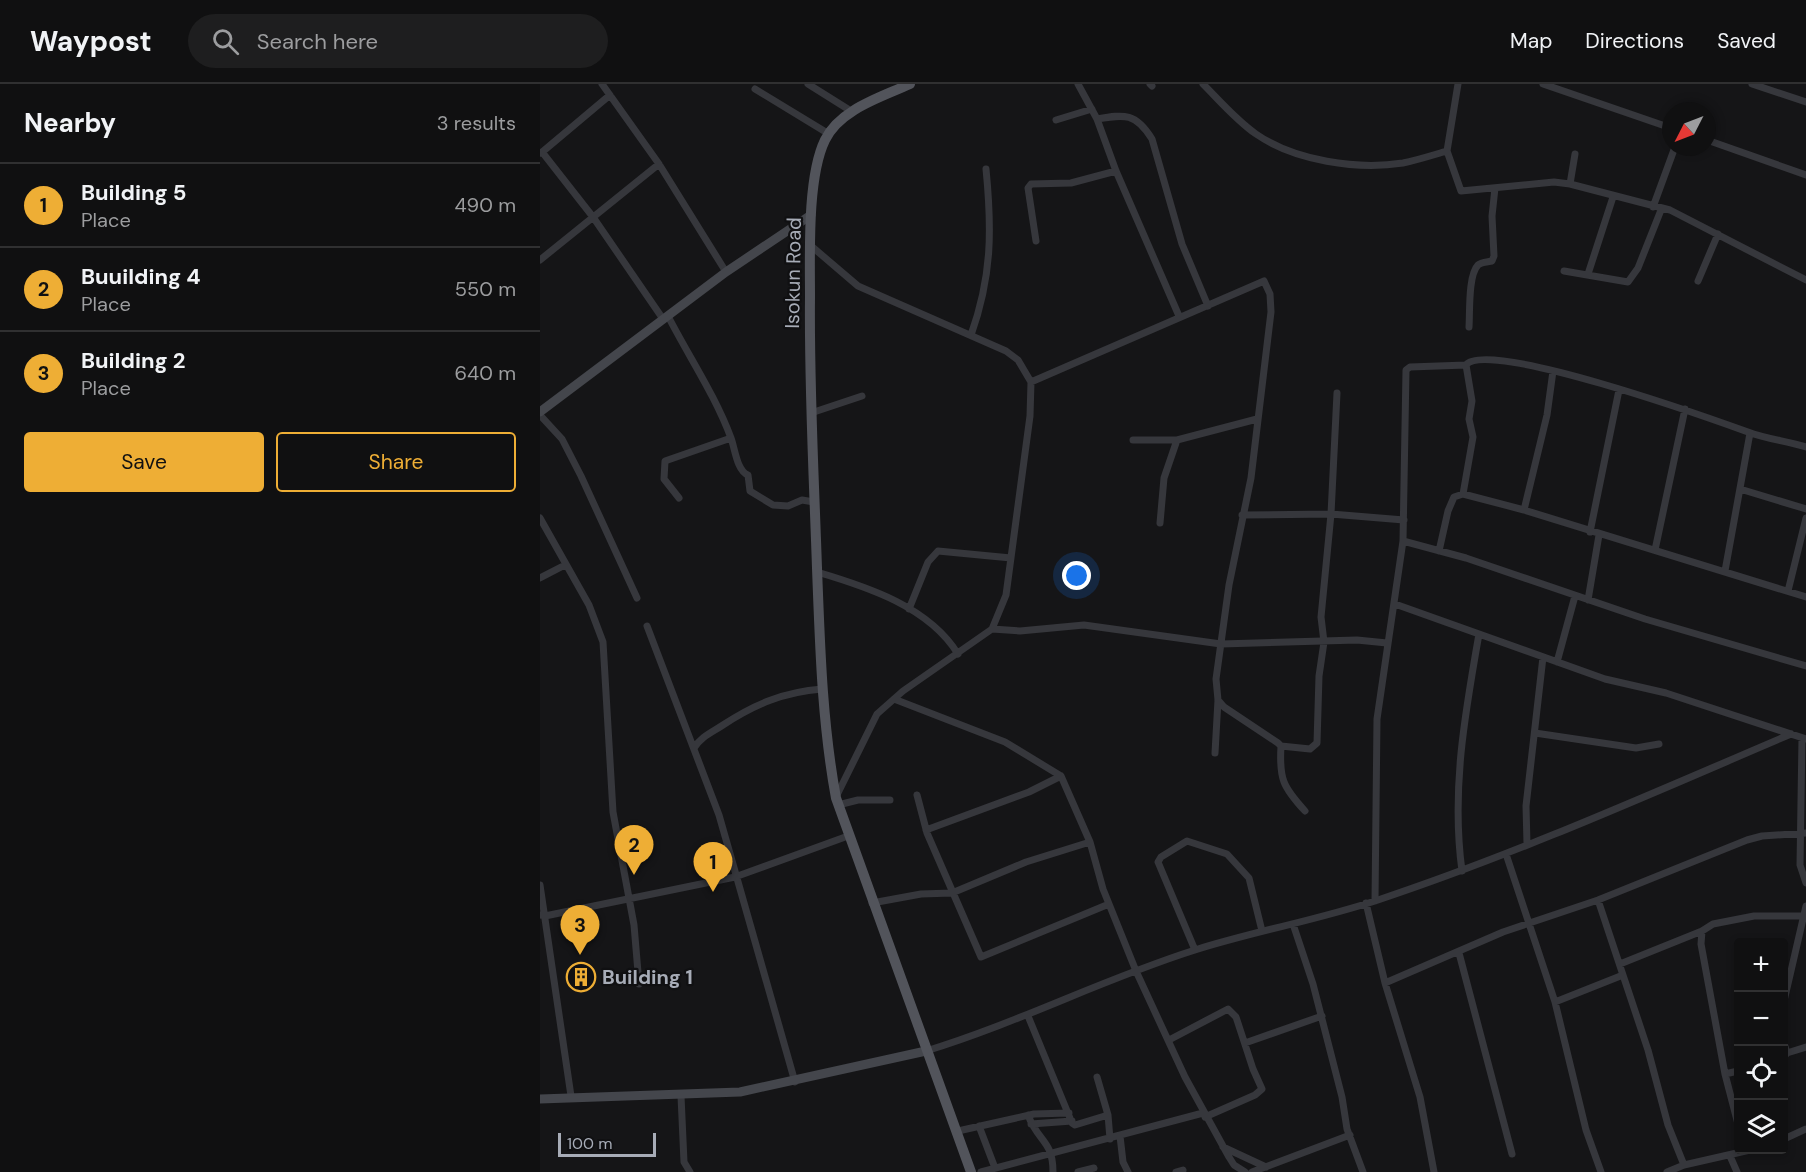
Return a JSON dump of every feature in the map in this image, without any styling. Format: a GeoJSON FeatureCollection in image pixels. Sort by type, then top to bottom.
{"type":"FeatureCollection","features":[{"type":"Feature","properties":{"kind":"main road","name":"Isokun Road"},"geometry":{"type":"LineString","coordinates":[[909,84],[851,111],[829,134],[819,156],[811,215],[810,245],[811,413],[822,689],[827,750],[837,802],[971,1172]]}},
{"type":"Feature","properties":{"kind":"street"},"geometry":{"type":"LineString","coordinates":[[602,84],[659,164],[726,272]]}},
{"type":"Feature","properties":{"kind":"street"},"geometry":{"type":"LineString","coordinates":[[808,84],[851,111]]}},
{"type":"Feature","properties":{"kind":"street"},"geometry":{"type":"LineString","coordinates":[[1078,84],[1097,119],[1116,171],[1179,316]]}},
{"type":"Feature","properties":{"kind":"street"},"geometry":{"type":"LineString","coordinates":[[1203,84],[1247,127],[1289,151],[1335,161],[1373,165],[1403,163],[1447,151]]}},
{"type":"Feature","properties":{"kind":"street"},"geometry":{"type":"LineString","coordinates":[[1458,84],[1447,151],[1461,190],[1554,182],[1570,184],[1661,210],[1670,210],[1806,280]]}},
{"type":"Feature","properties":{"kind":"street"},"geometry":{"type":"LineString","coordinates":[[1547,84],[1662,125]]}},
{"type":"Feature","properties":{"kind":"street"},"geometry":{"type":"LineString","coordinates":[[1752,84],[1806,102]]}},
{"type":"Feature","properties":{"kind":"street"},"geometry":{"type":"LineString","coordinates":[[755,89],[829,134]]}},
{"type":"Feature","properties":{"kind":"street"},"geometry":{"type":"LineString","coordinates":[[610,95],[541,153],[593,217],[665,317],[704,378],[731,438],[742,471],[748,475],[748,485],[754,494],[773,505],[788,506],[802,500],[814,512]]}},
{"type":"Feature","properties":{"kind":"street"},"geometry":{"type":"LineString","coordinates":[[1056,120],[1092,109]]}},
{"type":"Feature","properties":{"kind":"street"},"geometry":{"type":"LineString","coordinates":[[1097,119],[1122,115],[1145,128],[1152,139],[1182,244],[1208,306]]}},
{"type":"Feature","properties":{"kind":"street"},"geometry":{"type":"LineString","coordinates":[[1716,143],[1806,175]]}},
{"type":"Feature","properties":{"kind":"street"},"geometry":{"type":"LineString","coordinates":[[1570,184],[1575,154]]}},
{"type":"Feature","properties":{"kind":"street"},"geometry":{"type":"LineString","coordinates":[[1653,207],[1672,156]]}},
{"type":"Feature","properties":{"kind":"street"},"geometry":{"type":"LineString","coordinates":[[540,260],[659,164]]}},
{"type":"Feature","properties":{"kind":"street"},"geometry":{"type":"LineString","coordinates":[[971,335],[981,307],[990,255],[991,221],[986,169]]}},
{"type":"Feature","properties":{"kind":"street"},"geometry":{"type":"LineString","coordinates":[[1036,241],[1028,189],[1031,184],[1071,183],[1116,171]]}},
{"type":"Feature","properties":{"kind":"street"},"geometry":{"type":"LineString","coordinates":[[1469,327],[1471,286],[1476,267],[1480,263],[1492,261],[1494,256],[1492,216],[1495,188]]}},
{"type":"Feature","properties":{"kind":"street"},"geometry":{"type":"LineString","coordinates":[[1588,274],[1613,197]]}},
{"type":"Feature","properties":{"kind":"street"},"geometry":{"type":"LineString","coordinates":[[1564,271],[1588,274],[1623,283],[1633,278],[1661,210]]}},
{"type":"Feature","properties":{"kind":"street"},"geometry":{"type":"LineString","coordinates":[[637,598],[562,439],[540,414],[726,272],[811,215]]}},
{"type":"Feature","properties":{"kind":"street"},"geometry":{"type":"LineString","coordinates":[[1698,281],[1718,234]]}},
{"type":"Feature","properties":{"kind":"street"},"geometry":{"type":"LineString","coordinates":[[810,245],[858,286],[880,298],[971,335],[1018,360],[1031,382],[1029,427],[1006,595],[992,629],[894,699],[877,714],[837,802],[890,800]]}},
{"type":"Feature","properties":{"kind":"street"},"geometry":{"type":"LineString","coordinates":[[1031,382],[1264,281],[1270,294],[1271,312],[1251,478],[1242,515],[1215,688],[1218,700],[1215,753]]}},
{"type":"Feature","properties":{"kind":"street"},"geometry":{"type":"LineString","coordinates":[[1376,901],[1375,758],[1387,643],[1395,604],[1403,541],[1406,496],[1404,373],[1410,368],[1466,365],[1473,360],[1504,360],[1592,380],[1685,409],[1750,433],[1806,447]]}},
{"type":"Feature","properties":{"kind":"street"},"geometry":{"type":"LineString","coordinates":[[1462,494],[1473,437],[1469,419],[1472,401],[1466,365]]}},
{"type":"Feature","properties":{"kind":"street"},"geometry":{"type":"LineString","coordinates":[[1524,510],[1547,415],[1553,371]]}},
{"type":"Feature","properties":{"kind":"street"},"geometry":{"type":"LineString","coordinates":[[1590,532],[1619,390]]}},
{"type":"Feature","properties":{"kind":"street"},"geometry":{"type":"LineString","coordinates":[[1218,700],[1224,707],[1274,738],[1281,746],[1310,749],[1317,743],[1319,676],[1324,642],[1322,617],[1331,514],[1337,393]]}},
{"type":"Feature","properties":{"kind":"street"},"geometry":{"type":"LineString","coordinates":[[811,413],[862,396]]}},
{"type":"Feature","properties":{"kind":"street"},"geometry":{"type":"LineString","coordinates":[[1656,550],[1685,409]]}},
{"type":"Feature","properties":{"kind":"street"},"geometry":{"type":"LineString","coordinates":[[1133,440],[1177,440],[1257,419]]}},
{"type":"Feature","properties":{"kind":"street"},"geometry":{"type":"LineString","coordinates":[[1725,571],[1750,433]]}},
{"type":"Feature","properties":{"kind":"street"},"geometry":{"type":"LineString","coordinates":[[680,498],[664,479],[665,461],[731,438]]}},
{"type":"Feature","properties":{"kind":"street"},"geometry":{"type":"LineString","coordinates":[[1160,523],[1164,478],[1177,440]]}},
{"type":"Feature","properties":{"kind":"street"},"geometry":{"type":"LineString","coordinates":[[1740,489],[1806,509]]}},
{"type":"Feature","properties":{"kind":"street"},"geometry":{"type":"LineString","coordinates":[[1439,551],[1448,511],[1454,497],[1462,494],[1524,510],[1806,597]]}},
{"type":"Feature","properties":{"kind":"street"},"geometry":{"type":"LineString","coordinates":[[1242,515],[1331,514],[1404,520]]}},
{"type":"Feature","properties":{"kind":"street"},"geometry":{"type":"LineString","coordinates":[[1788,591],[1806,518]]}},
{"type":"Feature","properties":{"kind":"street"},"geometry":{"type":"LineString","coordinates":[[540,519],[589,605],[602,645],[613,812],[628,897],[639,984]]}},
{"type":"Feature","properties":{"kind":"street"},"geometry":{"type":"LineString","coordinates":[[1588,600],[1599,535]]}},
{"type":"Feature","properties":{"kind":"street"},"geometry":{"type":"LineString","coordinates":[[1403,541],[1477,561],[1645,619],[1806,666]]}},
{"type":"Feature","properties":{"kind":"street"},"geometry":{"type":"LineString","coordinates":[[909,609],[928,562],[938,551],[1011,558]]}},
{"type":"Feature","properties":{"kind":"street"},"geometry":{"type":"LineString","coordinates":[[540,578],[565,565]]}},
{"type":"Feature","properties":{"kind":"street"},"geometry":{"type":"LineString","coordinates":[[817,572],[855,583],[909,609],[942,631],[958,654]]}},
{"type":"Feature","properties":{"kind":"street"},"geometry":{"type":"LineString","coordinates":[[1557,662],[1575,596]]}},
{"type":"Feature","properties":{"kind":"street"},"geometry":{"type":"LineString","coordinates":[[1395,604],[1557,662],[1804,739],[1803,832],[1800,865],[1806,883]]}},
{"type":"Feature","properties":{"kind":"street"},"geometry":{"type":"LineString","coordinates":[[992,629],[1020,631],[1084,625],[1125,628],[1221,644],[1357,640],[1387,643]]}},
{"type":"Feature","properties":{"kind":"street"},"geometry":{"type":"LineString","coordinates":[[647,626],[719,814],[735,877],[764,966],[795,1082]]}},
{"type":"Feature","properties":{"kind":"street"},"geometry":{"type":"LineString","coordinates":[[1462,871],[1458,841],[1459,765],[1479,634]]}},
{"type":"Feature","properties":{"kind":"street"},"geometry":{"type":"LineString","coordinates":[[1527,844],[1526,806],[1543,657]]}},
{"type":"Feature","properties":{"kind":"street"},"geometry":{"type":"LineString","coordinates":[[694,748],[701,738],[754,705],[798,691],[822,689]]}},
{"type":"Feature","properties":{"kind":"street"},"geometry":{"type":"LineString","coordinates":[[894,699],[1005,742],[1062,776],[1090,842],[1109,904],[1136,971],[1204,1115],[1234,1165],[1245,1172]]}},
{"type":"Feature","properties":{"kind":"street"},"geometry":{"type":"LineString","coordinates":[[1535,733],[1636,748],[1659,744]]}},
{"type":"Feature","properties":{"kind":"street"},"geometry":{"type":"LineString","coordinates":[[540,1099],[571,1096],[681,1096],[740,1092],[926,1052],[1028,1016],[1136,971],[1195,950],[1376,901],[1462,871],[1791,734]]}},
{"type":"Feature","properties":{"kind":"street"},"geometry":{"type":"LineString","coordinates":[[690,737],[701,738]]}},
{"type":"Feature","properties":{"kind":"street"},"geometry":{"type":"LineString","coordinates":[[1281,746],[1280,776],[1289,794],[1305,811]]}},
{"type":"Feature","properties":{"kind":"street"},"geometry":{"type":"LineString","coordinates":[[926,830],[1029,792],[1062,776]]}},
{"type":"Feature","properties":{"kind":"street"},"geometry":{"type":"LineString","coordinates":[[917,795],[926,830],[981,957],[1109,904]]}},
{"type":"Feature","properties":{"kind":"street"},"geometry":{"type":"LineString","coordinates":[[1385,983],[1459,953],[1479,942],[1598,900],[1747,840],[1803,832]]}},
{"type":"Feature","properties":{"kind":"street"},"geometry":{"type":"LineString","coordinates":[[543,915],[735,877],[848,836]]}},
{"type":"Feature","properties":{"kind":"street"},"geometry":{"type":"LineString","coordinates":[[872,903],[921,894],[952,893],[1026,862],[1090,842]]}},
{"type":"Feature","properties":{"kind":"street"},"geometry":{"type":"LineString","coordinates":[[1195,950],[1158,862],[1161,856],[1183,842],[1190,842],[1227,854],[1239,865],[1249,878],[1262,931]]}},
{"type":"Feature","properties":{"kind":"street"},"geometry":{"type":"LineString","coordinates":[[1506,854],[1555,1002],[1586,1130],[1601,1172]]}},
{"type":"Feature","properties":{"kind":"street"},"geometry":{"type":"LineString","coordinates":[[540,885],[571,1096]]}},
{"type":"Feature","properties":{"kind":"street"},"geometry":{"type":"LineString","coordinates":[[1598,900],[1648,1050],[1668,1125],[1684,1165]]}},
{"type":"Feature","properties":{"kind":"street"},"geometry":{"type":"LineString","coordinates":[[1366,903],[1385,983],[1420,1097],[1434,1172]]}},
{"type":"Feature","properties":{"kind":"street"},"geometry":{"type":"LineString","coordinates":[[1786,992],[1806,906]]}},
{"type":"Feature","properties":{"kind":"street"},"geometry":{"type":"LineString","coordinates":[[1620,964],[1702,931],[1713,924],[1754,916],[1782,918],[1804,916]]}},
{"type":"Feature","properties":{"kind":"street"},"geometry":{"type":"LineString","coordinates":[[1293,924],[1322,1016],[1350,1134],[1363,1172]]}},
{"type":"Feature","properties":{"kind":"street"},"geometry":{"type":"LineString","coordinates":[[1702,931],[1701,944],[1725,1074],[1734,1109]]}},
{"type":"Feature","properties":{"kind":"street"},"geometry":{"type":"LineString","coordinates":[[1685,938],[1701,944]]}},
{"type":"Feature","properties":{"kind":"street"},"geometry":{"type":"LineString","coordinates":[[1459,953],[1512,1154]]}},
{"type":"Feature","properties":{"kind":"street"},"geometry":{"type":"LineString","coordinates":[[1555,1002],[1623,975]]}},
{"type":"Feature","properties":{"kind":"street"},"geometry":{"type":"LineString","coordinates":[[981,1172],[1204,1115],[1260,1092],[1262,1086],[1252,1070],[1236,1017],[1228,1009],[1169,1040]]}},
{"type":"Feature","properties":{"kind":"street"},"geometry":{"type":"LineString","coordinates":[[1028,1016],[1075,1125],[1108,1115]]}},
{"type":"Feature","properties":{"kind":"street"},"geometry":{"type":"LineString","coordinates":[[1245,1044],[1322,1016]]}},
{"type":"Feature","properties":{"kind":"street"},"geometry":{"type":"LineString","coordinates":[[1177,1058],[1178,1035]]}},
{"type":"Feature","properties":{"kind":"street"},"geometry":{"type":"LineString","coordinates":[[1788,1054],[1806,1047]]}},
{"type":"Feature","properties":{"kind":"street"},"geometry":{"type":"LineString","coordinates":[[1725,1074],[1734,1072]]}},
{"type":"Feature","properties":{"kind":"street"},"geometry":{"type":"LineString","coordinates":[[1097,1077],[1108,1115],[1110,1139]]}},
{"type":"Feature","properties":{"kind":"street"},"geometry":{"type":"LineString","coordinates":[[681,1096],[684,1162],[690,1172]]}},
{"type":"Feature","properties":{"kind":"street"},"geometry":{"type":"LineString","coordinates":[[958,1131],[1028,1115],[1069,1113]]}},
{"type":"Feature","properties":{"kind":"street"},"geometry":{"type":"LineString","coordinates":[[1028,1115],[1031,1124],[1053,1154],[1053,1172]]}},
{"type":"Feature","properties":{"kind":"street"},"geometry":{"type":"LineString","coordinates":[[1031,1124],[1072,1121]]}},
{"type":"Feature","properties":{"kind":"street"},"geometry":{"type":"LineString","coordinates":[[979,1126],[995,1168]]}},
{"type":"Feature","properties":{"kind":"street"},"geometry":{"type":"LineString","coordinates":[[1788,1137],[1806,1129]]}},
{"type":"Feature","properties":{"kind":"street"},"geometry":{"type":"LineString","coordinates":[[1252,1172],[1350,1134]]}},
{"type":"Feature","properties":{"kind":"street"},"geometry":{"type":"LineString","coordinates":[[1120,1136],[1128,1172]]}},
{"type":"Feature","properties":{"kind":"street"},"geometry":{"type":"LineString","coordinates":[[1223,1147],[1266,1167]]}},
{"type":"Feature","properties":{"kind":"street"},"geometry":{"type":"LineString","coordinates":[[1667,1172],[1684,1165],[1736,1154]]}},
{"type":"Feature","properties":{"kind":"street"},"geometry":{"type":"LineString","coordinates":[[1229,1157],[1240,1156]]}},
{"type":"Feature","properties":{"kind":"street"},"geometry":{"type":"LineString","coordinates":[[1730,1156],[1737,1172]]}},
{"type":"Feature","properties":{"kind":"street"},"geometry":{"type":"LineString","coordinates":[[1078,1172],[1094,1168]]}},
{"type":"Feature","properties":{"kind":"place","name":"Buuilding 4"},"geometry":{"type":"Point","coordinates":[634,875]}},
{"type":"Feature","properties":{"kind":"place","name":"Building 5"},"geometry":{"type":"Point","coordinates":[713,892]}},
{"type":"Feature","properties":{"kind":"place","name":"Building 2"},"geometry":{"type":"Point","coordinates":[580,955]}},
{"type":"Feature","properties":{"kind":"place","name":"Building 1"},"geometry":{"type":"Point","coordinates":[581,977]}}]}
